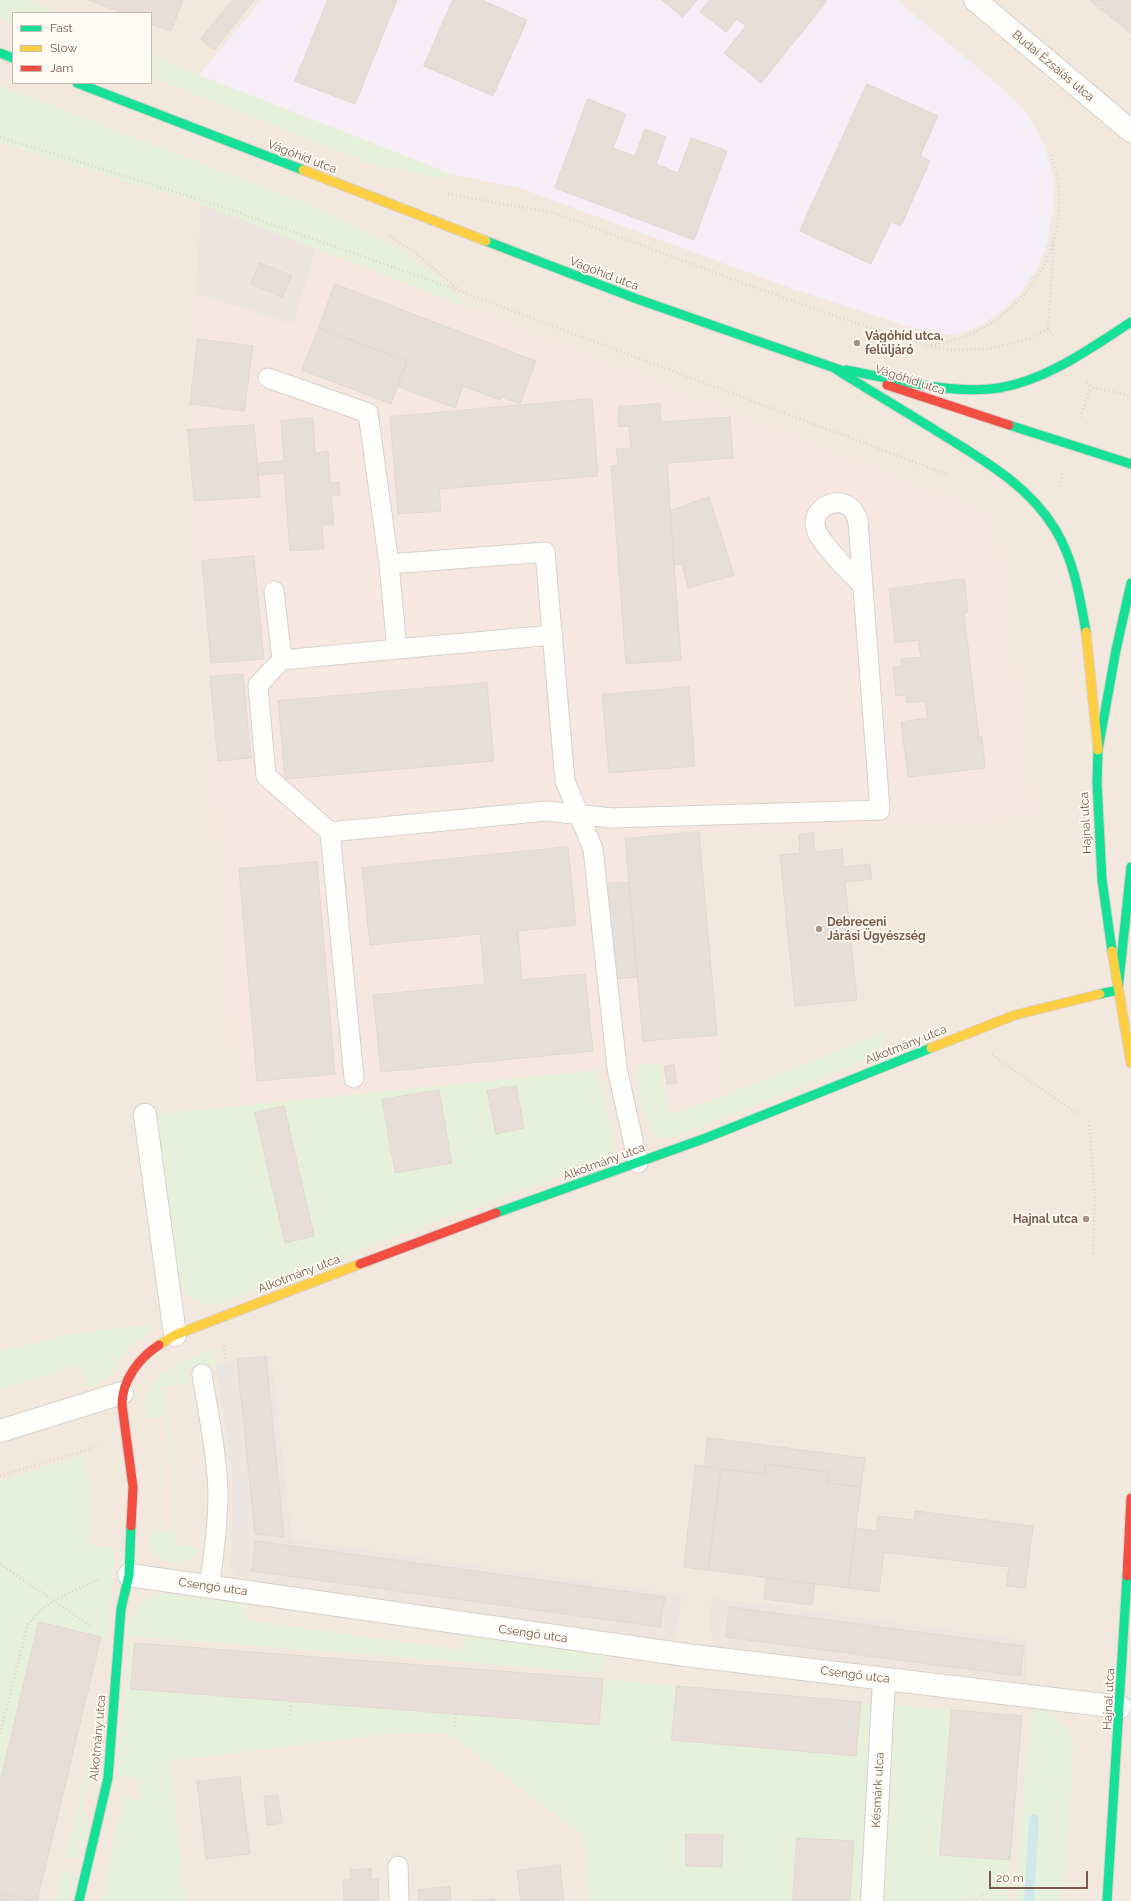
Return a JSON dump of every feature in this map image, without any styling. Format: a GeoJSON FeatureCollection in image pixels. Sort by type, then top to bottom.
{"type":"FeatureCollection","features":[{"type":"Feature","properties":{"kind":"main road"},"geometry":{"type":"LineString","coordinates":[[0,53],[12,58]]}},
{"type":"Feature","properties":{"kind":"main road","name":"Vágóhíd utca"},"geometry":{"type":"LineString","coordinates":[[80,84],[630,296],[834,368],[1131,464]]}},
{"type":"Feature","properties":{"kind":"main road"},"geometry":{"type":"LineString","coordinates":[[834,368],[928,385],[970,388],[999,388],[1030,379],[1043,373],[1104,340],[1131,322]]}},
{"type":"Feature","properties":{"kind":"main road"},"geometry":{"type":"LineString","coordinates":[[834,368],[992,465],[1022,489],[1038,506],[1055,529],[1072,568],[1079,592],[1090,661],[1098,750]]}},
{"type":"Feature","properties":{"kind":"main road","name":"Hajnal utca"},"geometry":{"type":"LineString","coordinates":[[1131,583],[1116,650],[1098,750],[1097,816],[1102,880],[1118,990],[1131,1063]]}},
{"type":"Feature","properties":{"kind":"main road"},"geometry":{"type":"LineString","coordinates":[[1118,990],[1131,866]]}},
{"type":"Feature","properties":{"kind":"main road","name":"Alkotmány utca"},"geometry":{"type":"LineString","coordinates":[[122,1393],[129,1376],[141,1360],[157,1346],[175,1335],[407,1246],[706,1138],[1015,1015],[1118,990]]}},
{"type":"Feature","properties":{"kind":"main road"},"geometry":{"type":"LineString","coordinates":[[122,1393],[122,1410],[133,1488],[129,1576]]}},
{"type":"Feature","properties":{"kind":"main road","name":"Hajnal utca"},"geometry":{"type":"LineString","coordinates":[[1107,1901],[1120,1707],[1131,1498]]}},
{"type":"Feature","properties":{"kind":"main road","name":"Alkotmány utca"},"geometry":{"type":"LineString","coordinates":[[79,1901],[108,1778],[121,1609],[129,1576]]}},
{"type":"Feature","properties":{"kind":"street","name":"Budai Ézsaiás utca"},"geometry":{"type":"LineString","coordinates":[[975,0],[1131,131]]}},
{"type":"Feature","properties":{"kind":"street"},"geometry":{"type":"LineString","coordinates":[[145,1115],[175,1335]]}},
{"type":"Feature","properties":{"kind":"street"},"geometry":{"type":"LineString","coordinates":[[0,1431],[122,1393]]}},
{"type":"Feature","properties":{"kind":"street","name":"Csengő utca"},"geometry":{"type":"LineString","coordinates":[[129,1576],[678,1654],[1120,1707]]}},
{"type":"Feature","properties":{"kind":"street","name":"Késmárk utca"},"geometry":{"type":"LineString","coordinates":[[872,1901],[884,1679]]}},
{"type":"Feature","properties":{"kind":"lane"},"geometry":{"type":"LineString","coordinates":[[268,378],[368,413],[390,564],[397,649]]}},
{"type":"Feature","properties":{"kind":"lane"},"geometry":{"type":"LineString","coordinates":[[390,564],[545,552],[565,781],[592,849],[617,1068],[638,1163]]}},
{"type":"Feature","properties":{"kind":"lane"},"geometry":{"type":"LineString","coordinates":[[330,832],[546,811],[612,818],[880,810],[863,586]]}},
{"type":"Feature","properties":{"kind":"lane"},"geometry":{"type":"LineString","coordinates":[[274,591],[282,660]]}},
{"type":"Feature","properties":{"kind":"lane"},"geometry":{"type":"LineString","coordinates":[[354,1078],[330,832],[266,776],[258,685],[282,660],[552,635]]}},
{"type":"Feature","properties":{"kind":"lane"},"geometry":{"type":"LineString","coordinates":[[202,1374],[217,1468],[218,1491],[216,1537],[209,1587]]}},
{"type":"Feature","properties":{"kind":"lane"},"geometry":{"type":"LineString","coordinates":[[398,1866],[399,1901]]}},
{"type":"Feature","properties":{"kind":"path"},"geometry":{"type":"LineString","coordinates":[[0,137],[217,206],[460,291],[954,476]]}},
{"type":"Feature","properties":{"kind":"path"},"geometry":{"type":"LineString","coordinates":[[555,213],[772,294],[928,346],[951,350],[990,349],[1028,339],[1048,329],[1055,237],[1059,213],[1059,189],[1051,153]]}},
{"type":"Feature","properties":{"kind":"path"},"geometry":{"type":"LineString","coordinates":[[385,233],[418,255],[460,291]]}},
{"type":"Feature","properties":{"kind":"path"},"geometry":{"type":"LineString","coordinates":[[928,346],[952,341],[972,334],[1000,319],[1022,299],[1038,276],[1055,237]]}},
{"type":"Feature","properties":{"kind":"path"},"geometry":{"type":"LineString","coordinates":[[1081,413],[1091,387],[1131,396]]}},
{"type":"Feature","properties":{"kind":"path"},"geometry":{"type":"LineString","coordinates":[[991,1055],[1078,1114]]}},
{"type":"Feature","properties":{"kind":"path"},"geometry":{"type":"LineString","coordinates":[[1089,1121],[1095,1198],[1093,1256]]}},
{"type":"Feature","properties":{"kind":"path"},"geometry":{"type":"LineString","coordinates":[[0,1476],[80,1452],[101,1444]]}},
{"type":"Feature","properties":{"kind":"path"},"geometry":{"type":"LineString","coordinates":[[0,1564],[105,1636],[118,1638]]}},
{"type":"Feature","properties":{"kind":"path"},"geometry":{"type":"LineString","coordinates":[[0,1733],[28,1624],[34,1616],[54,1602],[88,1583],[104,1577],[129,1576]]}},
{"type":"Feature","properties":{"kind":"path"},"geometry":{"type":"LineString","coordinates":[[290,1715],[291,1701]]}},
{"type":"Feature","properties":{"kind":"path"},"geometry":{"type":"LineString","coordinates":[[455,1727],[456,1714]]}},
{"type":"Feature","properties":{"kind":"path"},"geometry":{"type":"LineString","coordinates":[[973,1901],[1013,1874]]}},
{"type":"Feature","properties":{"kind":"shaded area"},"geometry":{"type":"Polygon","coordinates":[[[0,0],[1131,0],[1131,1901],[0,1901],[0,0]]]}},
{"type":"Feature","properties":{"kind":"shaded area"},"geometry":{"type":"Polygon","coordinates":[[[261,0],[897,0],[1003,89],[1025,111],[1033,123],[1045,147],[1053,176],[1054,203],[1048,242],[1037,268],[1021,292],[1005,309],[981,325],[955,336],[910,327],[793,289],[520,188],[451,174],[199,75],[261,0]]]}},
{"type":"Feature","properties":{"kind":"shaded area"},"geometry":{"type":"Polygon","coordinates":[[[201,204],[316,248],[293,324],[196,293],[201,204]]]}},
{"type":"Feature","properties":{"kind":"shaded area"},"geometry":{"type":"Polygon","coordinates":[[[316,248],[993,515],[1033,817],[699,834],[723,1096],[670,1114],[660,1062],[598,1070],[240,1106],[188,430],[196,293],[293,324],[316,248]]]}},
{"type":"Feature","properties":{"kind":"shaded area"},"geometry":{"type":"Polygon","coordinates":[[[271,1356],[292,1540],[682,1595],[676,1634],[667,1640],[658,1640],[248,1581],[238,1577],[231,1568],[230,1559],[233,1519],[233,1484],[216,1365],[237,1359],[271,1356]]]}},
{"type":"Feature","properties":{"kind":"shaded area"},"geometry":{"type":"Polygon","coordinates":[[[712,1598],[1027,1641],[1025,1682],[718,1647],[713,1640],[709,1626],[712,1598]]]}},
{"type":"Feature","properties":{"kind":"green space"},"geometry":{"type":"Polygon","coordinates":[[[0,0],[32,0],[59,12],[12,12],[12,23],[0,18],[0,0]]]}},
{"type":"Feature","properties":{"kind":"green space"},"geometry":{"type":"Polygon","coordinates":[[[152,54],[199,75],[451,174],[437,178],[368,163],[152,77],[152,54]]]}},
{"type":"Feature","properties":{"kind":"green space"},"geometry":{"type":"Polygon","coordinates":[[[0,85],[276,191],[348,222],[383,239],[415,260],[444,282],[468,308],[201,204],[0,143],[0,85]]]}},
{"type":"Feature","properties":{"kind":"green space"},"geometry":{"type":"Polygon","coordinates":[[[889,1030],[881,1054],[681,1135],[668,1138],[660,1137],[654,1133],[646,1116],[640,1094],[636,1066],[660,1062],[670,1114],[723,1096],[889,1030]]]}},
{"type":"Feature","properties":{"kind":"green space"},"geometry":{"type":"Polygon","coordinates":[[[598,1070],[615,1146],[613,1156],[609,1159],[427,1225],[222,1303],[201,1303],[185,1293],[179,1280],[156,1114],[598,1070]]]}},
{"type":"Feature","properties":{"kind":"green space"},"geometry":{"type":"Polygon","coordinates":[[[156,1324],[155,1330],[133,1346],[108,1377],[95,1386],[88,1388],[81,1365],[0,1391],[0,1351],[75,1333],[156,1324]]]}},
{"type":"Feature","properties":{"kind":"green space"},"geometry":{"type":"Polygon","coordinates":[[[214,1349],[216,1365],[187,1369],[189,1383],[164,1387],[171,1427],[177,1485],[176,1545],[201,1547],[194,1556],[185,1561],[176,1563],[167,1562],[159,1558],[153,1552],[149,1543],[148,1531],[173,1532],[173,1474],[165,1417],[147,1419],[146,1404],[149,1391],[165,1372],[188,1359],[214,1349]]]}},
{"type":"Feature","properties":{"kind":"green space"},"geometry":{"type":"Polygon","coordinates":[[[87,1454],[91,1500],[89,1545],[115,1548],[108,1639],[101,1637],[90,1683],[0,1901],[0,1480],[87,1454]]]}},
{"type":"Feature","properties":{"kind":"green space"},"geometry":{"type":"Polygon","coordinates":[[[159,1594],[170,1594],[248,1605],[247,1620],[461,1650],[464,1635],[605,1655],[603,1673],[127,1636],[130,1621],[136,1609],[151,1597],[159,1594]]]}},
{"type":"Feature","properties":{"kind":"green space"},"geometry":{"type":"Polygon","coordinates":[[[129,1642],[135,1643],[131,1689],[603,1679],[677,1686],[672,1740],[856,1756],[861,1702],[872,1703],[863,1901],[589,1901],[581,1834],[449,1733],[385,1734],[170,1761],[187,1901],[101,1901],[124,1796],[137,1799],[141,1781],[118,1775],[129,1642]]]}},
{"type":"Feature","properties":{"kind":"green space"},"geometry":{"type":"Polygon","coordinates":[[[104,1701],[101,1725],[81,1809],[88,1824],[79,1860],[65,1857],[104,1701]]]}},
{"type":"Feature","properties":{"kind":"green space"},"geometry":{"type":"Polygon","coordinates":[[[895,1705],[1022,1716],[1008,1901],[882,1901],[893,1709],[895,1705]]]}},
{"type":"Feature","properties":{"kind":"green space"},"geometry":{"type":"Polygon","coordinates":[[[1031,1708],[1046,1711],[1058,1718],[1071,1735],[1074,1742],[1064,1901],[1015,1901],[1031,1708]]]}},
{"type":"Feature","properties":{"kind":"green space"},"geometry":{"type":"Polygon","coordinates":[[[61,1871],[75,1874],[69,1901],[54,1901],[61,1871]]]}},
{"type":"Feature","properties":{"kind":"building"},"geometry":{"type":"Polygon","coordinates":[[[89,0],[183,0],[171,31],[152,24],[152,12],[120,12],[89,0]]]}},
{"type":"Feature","properties":{"kind":"building"},"geometry":{"type":"Polygon","coordinates":[[[233,0],[254,0],[214,50],[201,39],[233,0]]]}},
{"type":"Feature","properties":{"kind":"building"},"geometry":{"type":"Polygon","coordinates":[[[328,0],[397,0],[355,104],[295,81],[328,0]]]}},
{"type":"Feature","properties":{"kind":"building"},"geometry":{"type":"Polygon","coordinates":[[[453,0],[482,0],[527,20],[493,96],[424,66],[453,0]]]}},
{"type":"Feature","properties":{"kind":"building"},"geometry":{"type":"Polygon","coordinates":[[[662,0],[697,0],[683,17],[662,0]]]}},
{"type":"Feature","properties":{"kind":"building"},"geometry":{"type":"Polygon","coordinates":[[[710,0],[827,1],[761,83],[724,53],[746,26],[737,19],[726,32],[700,12],[710,0]]]}},
{"type":"Feature","properties":{"kind":"building"},"geometry":{"type":"Polygon","coordinates":[[[1090,0],[1131,0],[1131,33],[1090,0]]]}},
{"type":"Feature","properties":{"kind":"building"},"geometry":{"type":"Polygon","coordinates":[[[867,84],[938,116],[920,156],[930,161],[901,226],[891,222],[871,264],[800,231],[867,84]]]}},
{"type":"Feature","properties":{"kind":"building"},"geometry":{"type":"Polygon","coordinates":[[[588,99],[626,114],[613,148],[635,156],[645,129],[666,137],[656,164],[678,173],[691,138],[727,151],[694,240],[555,188],[588,99]]]}},
{"type":"Feature","properties":{"kind":"building"},"geometry":{"type":"Polygon","coordinates":[[[260,263],[292,276],[282,297],[251,284],[260,263]]]}},
{"type":"Feature","properties":{"kind":"building"},"geometry":{"type":"Polygon","coordinates":[[[335,284],[536,361],[520,404],[502,397],[500,400],[463,386],[455,408],[397,386],[407,361],[319,328],[335,284]]]}},
{"type":"Feature","properties":{"kind":"building"},"geometry":{"type":"Polygon","coordinates":[[[319,328],[407,361],[391,404],[302,370],[319,328]]]}},
{"type":"Feature","properties":{"kind":"building"},"geometry":{"type":"Polygon","coordinates":[[[198,339],[253,346],[244,411],[190,404],[198,339]]]}},
{"type":"Feature","properties":{"kind":"building"},"geometry":{"type":"Polygon","coordinates":[[[592,399],[598,476],[439,489],[441,511],[398,514],[390,417],[592,399]]]}},
{"type":"Feature","properties":{"kind":"building"},"geometry":{"type":"Polygon","coordinates":[[[660,404],[661,422],[730,417],[733,458],[667,463],[681,660],[626,664],[611,466],[618,465],[616,449],[631,448],[629,426],[619,427],[618,407],[660,404]]]}},
{"type":"Feature","properties":{"kind":"building"},"geometry":{"type":"Polygon","coordinates":[[[313,418],[315,453],[328,451],[330,483],[339,482],[340,495],[331,496],[334,525],[322,525],[324,549],[290,551],[284,473],[258,475],[257,463],[284,461],[281,421],[313,418]]]}},
{"type":"Feature","properties":{"kind":"building"},"geometry":{"type":"Polygon","coordinates":[[[254,425],[260,497],[194,501],[188,430],[254,425]]]}},
{"type":"Feature","properties":{"kind":"building"},"geometry":{"type":"Polygon","coordinates":[[[709,497],[734,575],[688,588],[682,564],[674,565],[670,511],[709,497]]]}},
{"type":"Feature","properties":{"kind":"building"},"geometry":{"type":"Polygon","coordinates":[[[254,556],[264,659],[211,663],[202,561],[254,556]]]}},
{"type":"Feature","properties":{"kind":"building"},"geometry":{"type":"Polygon","coordinates":[[[964,579],[968,612],[964,613],[979,737],[982,737],[985,768],[908,777],[901,722],[928,718],[925,701],[906,703],[906,695],[896,696],[893,667],[902,666],[901,659],[921,657],[918,640],[895,643],[889,589],[964,579]]]}},
{"type":"Feature","properties":{"kind":"building"},"geometry":{"type":"Polygon","coordinates":[[[243,674],[251,758],[218,761],[210,677],[243,674]]]}},
{"type":"Feature","properties":{"kind":"building"},"geometry":{"type":"Polygon","coordinates":[[[487,683],[494,761],[285,779],[278,701],[487,683]]]}},
{"type":"Feature","properties":{"kind":"building"},"geometry":{"type":"Polygon","coordinates":[[[689,687],[695,766],[609,773],[602,695],[689,687]]]}},
{"type":"Feature","properties":{"kind":"building"},"geometry":{"type":"Polygon","coordinates":[[[699,832],[717,1035],[643,1041],[625,839],[699,832]]]}},
{"type":"Feature","properties":{"kind":"building"},"geometry":{"type":"Polygon","coordinates":[[[813,833],[815,852],[842,849],[844,867],[870,864],[872,879],[845,882],[857,1000],[795,1006],[780,855],[800,853],[799,835],[813,833]]]}},
{"type":"Feature","properties":{"kind":"building"},"geometry":{"type":"Polygon","coordinates":[[[568,847],[576,925],[518,931],[522,980],[585,974],[593,1051],[381,1072],[373,995],[485,984],[480,934],[370,945],[362,868],[568,847]]]}},
{"type":"Feature","properties":{"kind":"building"},"geometry":{"type":"Polygon","coordinates":[[[317,862],[335,1074],[257,1081],[239,869],[317,862]]]}},
{"type":"Feature","properties":{"kind":"building"},"geometry":{"type":"Polygon","coordinates":[[[629,882],[637,977],[614,979],[605,884],[629,882]]]}},
{"type":"Feature","properties":{"kind":"building"},"geometry":{"type":"Polygon","coordinates":[[[674,1065],[677,1083],[667,1084],[664,1067],[674,1065]]]}},
{"type":"Feature","properties":{"kind":"building"},"geometry":{"type":"Polygon","coordinates":[[[516,1086],[524,1128],[496,1134],[487,1091],[516,1086]]]}},
{"type":"Feature","properties":{"kind":"building"},"geometry":{"type":"Polygon","coordinates":[[[439,1090],[452,1163],[395,1173],[382,1100],[439,1090]]]}},
{"type":"Feature","properties":{"kind":"building"},"geometry":{"type":"Polygon","coordinates":[[[284,1106],[314,1236],[285,1243],[255,1113],[284,1106]]]}},
{"type":"Feature","properties":{"kind":"building"},"geometry":{"type":"Polygon","coordinates":[[[266,1357],[284,1537],[255,1534],[237,1359],[266,1357]]]}},
{"type":"Feature","properties":{"kind":"building"},"geometry":{"type":"Polygon","coordinates":[[[708,1438],[865,1458],[861,1487],[828,1483],[829,1472],[766,1464],[764,1474],[704,1467],[708,1438]]]}},
{"type":"Feature","properties":{"kind":"building"},"geometry":{"type":"Polygon","coordinates":[[[766,1464],[829,1472],[828,1483],[861,1487],[848,1588],[708,1570],[721,1469],[764,1474],[766,1464]]]}},
{"type":"Feature","properties":{"kind":"building"},"geometry":{"type":"Polygon","coordinates":[[[696,1465],[721,1469],[708,1570],[684,1567],[696,1465]]]}},
{"type":"Feature","properties":{"kind":"building"},"geometry":{"type":"Polygon","coordinates":[[[915,1511],[1033,1526],[1025,1588],[1006,1586],[1009,1567],[884,1552],[879,1592],[848,1588],[856,1528],[876,1531],[878,1516],[914,1520],[915,1511]]]}},
{"type":"Feature","properties":{"kind":"building"},"geometry":{"type":"Polygon","coordinates":[[[256,1541],[665,1597],[660,1627],[252,1571],[256,1541]]]}},
{"type":"Feature","properties":{"kind":"building"},"geometry":{"type":"Polygon","coordinates":[[[767,1578],[815,1584],[812,1605],[764,1599],[767,1578]]]}},
{"type":"Feature","properties":{"kind":"building"},"geometry":{"type":"Polygon","coordinates":[[[730,1607],[1024,1646],[1020,1676],[726,1637],[730,1607]]]}},
{"type":"Feature","properties":{"kind":"building"},"geometry":{"type":"Polygon","coordinates":[[[39,1622],[101,1637],[37,1901],[32,1901],[0,1893],[0,1782],[39,1622]]]}},
{"type":"Feature","properties":{"kind":"building"},"geometry":{"type":"Polygon","coordinates":[[[135,1643],[603,1679],[599,1725],[131,1689],[135,1643]]]}},
{"type":"Feature","properties":{"kind":"building"},"geometry":{"type":"Polygon","coordinates":[[[677,1686],[861,1702],[856,1756],[672,1740],[677,1686]]]}},
{"type":"Feature","properties":{"kind":"building"},"geometry":{"type":"Polygon","coordinates":[[[952,1710],[1022,1716],[1010,1860],[940,1855],[952,1710]]]}},
{"type":"Feature","properties":{"kind":"building"},"geometry":{"type":"Polygon","coordinates":[[[240,1777],[250,1854],[206,1859],[197,1782],[240,1777]]]}},
{"type":"Feature","properties":{"kind":"building"},"geometry":{"type":"Polygon","coordinates":[[[278,1795],[282,1823],[267,1825],[264,1797],[278,1795]]]}},
{"type":"Feature","properties":{"kind":"building"},"geometry":{"type":"Polygon","coordinates":[[[686,1834],[723,1835],[722,1867],[686,1866],[686,1834]]]}},
{"type":"Feature","properties":{"kind":"building"},"geometry":{"type":"Polygon","coordinates":[[[797,1838],[854,1841],[850,1901],[793,1901],[797,1838]]]}},
{"type":"Feature","properties":{"kind":"building"},"geometry":{"type":"Polygon","coordinates":[[[560,1865],[564,1901],[521,1901],[517,1871],[560,1865]]]}},
{"type":"Feature","properties":{"kind":"building"},"geometry":{"type":"Polygon","coordinates":[[[371,1869],[371,1879],[378,1879],[379,1901],[344,1901],[343,1880],[351,1880],[350,1870],[371,1869]]]}},
{"type":"Feature","properties":{"kind":"building"},"geometry":{"type":"Polygon","coordinates":[[[450,1887],[451,1901],[419,1901],[418,1890],[450,1887]]]}},
{"type":"Feature","properties":{"kind":"building"},"geometry":{"type":"Polygon","coordinates":[[[0,1893],[32,1901],[0,1901],[0,1893]]]}},
{"type":"Feature","properties":{"kind":"building"},"geometry":{"type":"Polygon","coordinates":[[[495,1899],[495,1901],[474,1901],[495,1899]]]}},
{"type":"Feature","properties":{"kind":"waterway"},"geometry":{"type":"LineString","coordinates":[[1029,1901],[1034,1819]]}},
{"type":"Feature","properties":{"kind":"traffic: fast"},"geometry":{"type":"LineString","coordinates":[[0,53],[12,58]]}},
{"type":"Feature","properties":{"kind":"traffic: fast"},"geometry":{"type":"LineString","coordinates":[[80,84],[303,170]]}},
{"type":"Feature","properties":{"kind":"traffic: fast"},"geometry":{"type":"LineString","coordinates":[[486,241],[637,299],[852,374]]}},
{"type":"Feature","properties":{"kind":"traffic: fast"},"geometry":{"type":"LineString","coordinates":[[846,370],[942,388],[981,390],[999,388],[1034,378],[1068,362],[1131,322]]}},
{"type":"Feature","properties":{"kind":"traffic: fast"},"geometry":{"type":"LineString","coordinates":[[834,368],[1001,472],[1030,498],[1044,513],[1062,541],[1072,566],[1079,592],[1086,632]]}},
{"type":"Feature","properties":{"kind":"traffic: fast"},"geometry":{"type":"LineString","coordinates":[[1009,425],[1131,464]]}},
{"type":"Feature","properties":{"kind":"traffic: fast"},"geometry":{"type":"LineString","coordinates":[[1112,951],[1102,880],[1097,783],[1098,750],[1116,650],[1131,583]]}},
{"type":"Feature","properties":{"kind":"traffic: fast"},"geometry":{"type":"LineString","coordinates":[[1100,994],[1118,990],[1131,867]]}},
{"type":"Feature","properties":{"kind":"traffic: fast"},"geometry":{"type":"LineString","coordinates":[[496,1213],[706,1138],[931,1048]]}},
{"type":"Feature","properties":{"kind":"traffic: fast"},"geometry":{"type":"LineString","coordinates":[[79,1901],[108,1778],[121,1609],[129,1575],[131,1526]]}},
{"type":"Feature","properties":{"kind":"traffic: fast"},"geometry":{"type":"LineString","coordinates":[[1107,1901],[1127,1576]]}},
{"type":"Feature","properties":{"kind":"traffic: slow"},"geometry":{"type":"LineString","coordinates":[[303,170],[486,241]]}},
{"type":"Feature","properties":{"kind":"traffic: slow"},"geometry":{"type":"LineString","coordinates":[[1086,632],[1098,750]]}},
{"type":"Feature","properties":{"kind":"traffic: slow"},"geometry":{"type":"LineString","coordinates":[[1112,951],[1131,1063]]}},
{"type":"Feature","properties":{"kind":"traffic: slow"},"geometry":{"type":"LineString","coordinates":[[931,1048],[1015,1015],[1100,994]]}},
{"type":"Feature","properties":{"kind":"traffic: slow"},"geometry":{"type":"LineString","coordinates":[[159,1345],[175,1335],[360,1264]]}},
{"type":"Feature","properties":{"kind":"traffic: jam"},"geometry":{"type":"LineString","coordinates":[[887,385],[1009,425]]}},
{"type":"Feature","properties":{"kind":"traffic: jam"},"geometry":{"type":"LineString","coordinates":[[360,1264],[496,1213]]}},
{"type":"Feature","properties":{"kind":"traffic: jam"},"geometry":{"type":"LineString","coordinates":[[131,1526],[133,1487],[122,1405],[123,1396],[128,1378],[133,1370],[145,1356],[159,1345]]}},
{"type":"Feature","properties":{"kind":"traffic: jam"},"geometry":{"type":"LineString","coordinates":[[1127,1576],[1131,1498]]}},
{"type":"Feature","properties":{"kind":"place","name":"Vágóhíd utca, felüljáró"},"geometry":{"type":"Point","coordinates":[857,343]}},
{"type":"Feature","properties":{"kind":"place","name":"Debreceni Járási Ügyészség"},"geometry":{"type":"Point","coordinates":[819,929]}},
{"type":"Feature","properties":{"kind":"place","name":"Hajnal utca"},"geometry":{"type":"Point","coordinates":[1086,1219]}}]}
